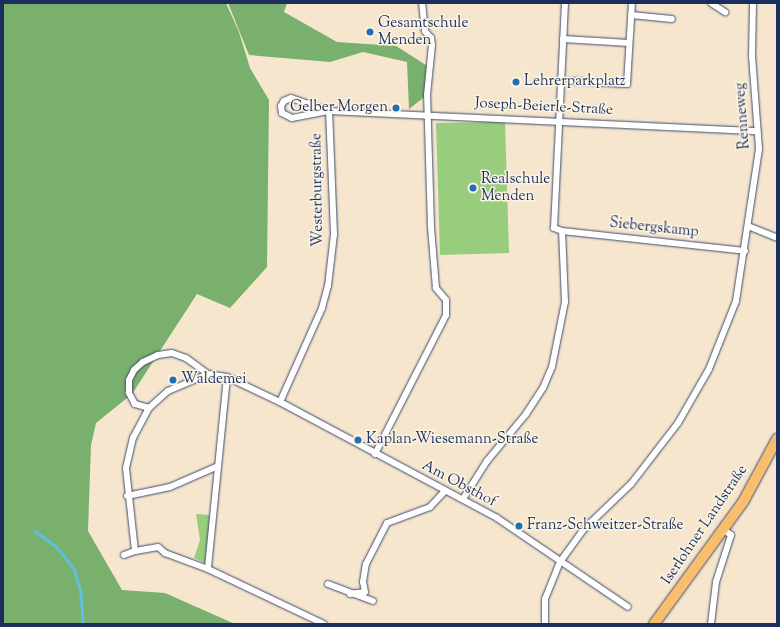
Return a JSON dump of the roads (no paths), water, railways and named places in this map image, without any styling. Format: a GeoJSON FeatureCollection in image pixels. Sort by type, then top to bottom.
{"type":"FeatureCollection","features":[{"type":"Feature","properties":{"kind":"main road","name":"Iserlohner Landstraße"},"geometry":{"type":"LineString","coordinates":[[654,624],[747,495],[777,439]]}},
{"type":"Feature","properties":{"kind":"street"},"geometry":{"type":"LineString","coordinates":[[375,454],[446,315],[446,300],[436,288],[427,114],[427,80],[432,45],[431,38],[425,31],[422,3]]}},
{"type":"Feature","properties":{"kind":"street"},"geometry":{"type":"LineString","coordinates":[[463,499],[487,461],[526,414],[543,388],[552,367],[565,302],[562,231],[554,228],[565,3]]}},
{"type":"Feature","properties":{"kind":"street"},"geometry":{"type":"LineString","coordinates":[[571,81],[627,84],[632,3]]}},
{"type":"Feature","properties":{"kind":"street"},"geometry":{"type":"LineString","coordinates":[[711,3],[725,12]]}},
{"type":"Feature","properties":{"kind":"street","name":"Renneweg"},"geometry":{"type":"LineString","coordinates":[[545,624],[545,599],[560,562],[584,529],[631,484],[678,423],[709,369],[736,301],[758,168],[758,131],[752,56],[753,3]]}},
{"type":"Feature","properties":{"kind":"street"},"geometry":{"type":"LineString","coordinates":[[631,15],[672,19]]}},
{"type":"Feature","properties":{"kind":"street"},"geometry":{"type":"LineString","coordinates":[[563,39],[629,42]]}},
{"type":"Feature","properties":{"kind":"street","name":"Joseph-Beierle-Straße"},"geometry":{"type":"LineString","coordinates":[[329,111],[291,98],[284,101],[281,106],[282,113],[292,118],[329,111],[427,114],[758,131]]}},
{"type":"Feature","properties":{"kind":"street","name":"Westerburgstraße"},"geometry":{"type":"LineString","coordinates":[[280,402],[322,308],[328,286],[334,234],[329,111]]}},
{"type":"Feature","properties":{"kind":"street"},"geometry":{"type":"LineString","coordinates":[[748,226],[777,238]]}},
{"type":"Feature","properties":{"kind":"street","name":"Siebergskamp"},"geometry":{"type":"LineString","coordinates":[[562,231],[744,251]]}},
{"type":"Feature","properties":{"kind":"street"},"geometry":{"type":"LineString","coordinates":[[149,408],[135,404],[129,393],[129,380],[134,370],[143,362],[158,355],[172,353],[186,358],[208,374]]}},
{"type":"Feature","properties":{"kind":"street"},"geometry":{"type":"LineString","coordinates":[[135,550],[127,496],[126,468],[132,438],[149,408],[168,391],[208,374],[227,377],[208,569]]}},
{"type":"Feature","properties":{"kind":"street","name":"Am Obsthof"},"geometry":{"type":"LineString","coordinates":[[227,377],[280,402],[375,454],[463,499],[519,531],[560,562],[628,607]]}},
{"type":"Feature","properties":{"kind":"street"},"geometry":{"type":"LineString","coordinates":[[127,496],[170,487],[218,466]]}},
{"type":"Feature","properties":{"kind":"street"},"geometry":{"type":"LineString","coordinates":[[350,594],[366,592],[364,582],[366,564],[387,523],[430,507],[445,491]]}},
{"type":"Feature","properties":{"kind":"street"},"geometry":{"type":"LineString","coordinates":[[711,624],[716,582],[731,535],[723,529]]}},
{"type":"Feature","properties":{"kind":"street"},"geometry":{"type":"LineString","coordinates":[[124,555],[135,550],[158,547],[165,553],[208,569],[324,624]]}},
{"type":"Feature","properties":{"kind":"street"},"geometry":{"type":"LineString","coordinates":[[328,584],[350,594],[373,601]]}},
{"type":"Feature","properties":{"kind":"waterway"},"geometry":{"type":"LineString","coordinates":[[35,531],[56,546],[74,568],[81,593],[83,624]]}},
{"type":"Feature","properties":{"kind":"place","name":"Gesamtschule Menden"},"geometry":{"type":"Point","coordinates":[370,32]}},
{"type":"Feature","properties":{"kind":"place","name":"Lehrerparkplatz"},"geometry":{"type":"Point","coordinates":[516,82]}},
{"type":"Feature","properties":{"kind":"place","name":"Gelber Morgen"},"geometry":{"type":"Point","coordinates":[396,108]}},
{"type":"Feature","properties":{"kind":"place","name":"Realschule Menden"},"geometry":{"type":"Point","coordinates":[473,188]}},
{"type":"Feature","properties":{"kind":"place","name":"Waldemei"},"geometry":{"type":"Point","coordinates":[173,380]}},
{"type":"Feature","properties":{"kind":"place","name":"Kaplan-Wiesemann-Straße"},"geometry":{"type":"Point","coordinates":[358,440]}},
{"type":"Feature","properties":{"kind":"place","name":"Franz-Schweitzer-Straße"},"geometry":{"type":"Point","coordinates":[519,526]}}]}
